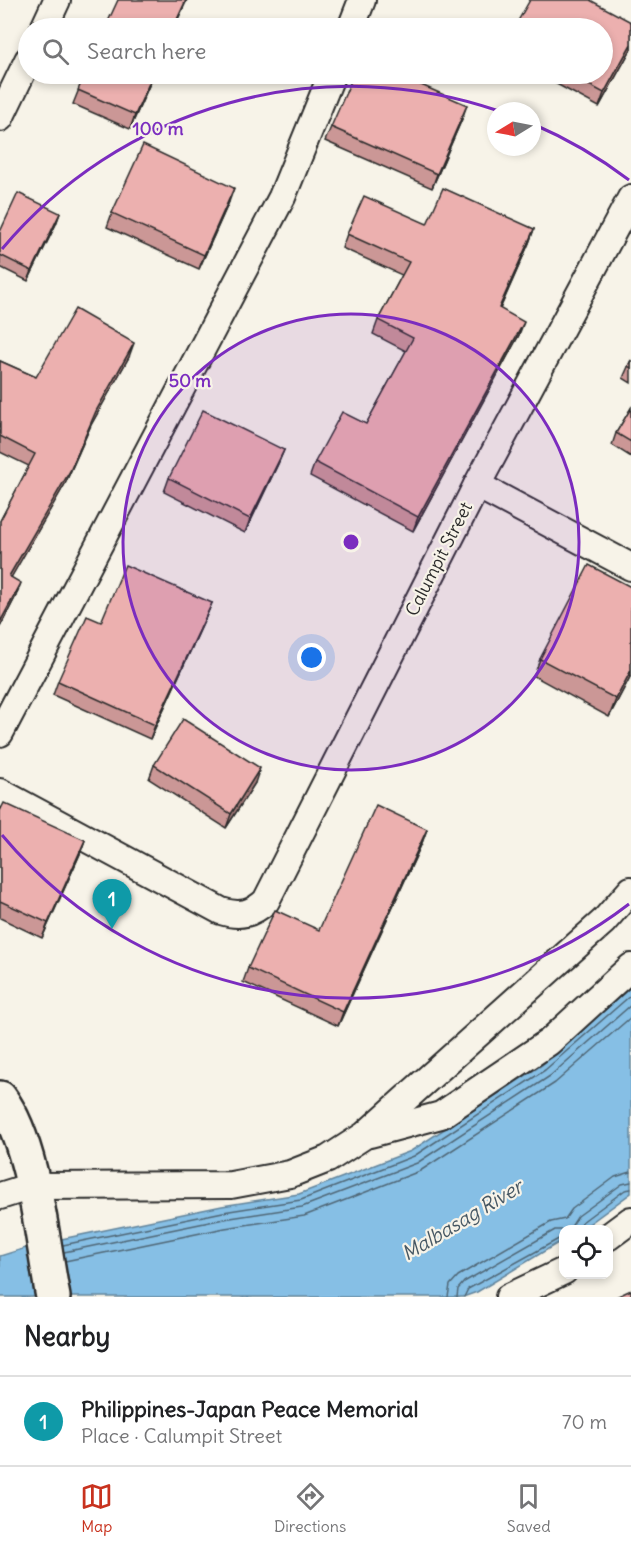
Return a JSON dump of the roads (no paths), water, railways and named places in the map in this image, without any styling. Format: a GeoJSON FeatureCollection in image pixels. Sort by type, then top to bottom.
{"type":"FeatureCollection","features":[{"type":"Feature","properties":{"kind":"street"},"geometry":{"type":"LineString","coordinates":[[49,18],[57,0]]}},
{"type":"Feature","properties":{"kind":"street"},"geometry":{"type":"LineString","coordinates":[[355,18],[363,0]]}},
{"type":"Feature","properties":{"kind":"street"},"geometry":{"type":"LineString","coordinates":[[0,118],[18,81]]}},
{"type":"Feature","properties":{"kind":"street"},"geometry":{"type":"LineString","coordinates":[[0,733],[282,196],[328,84]]}},
{"type":"Feature","properties":{"kind":"street","name":"Calumpit Street"},"geometry":{"type":"LineString","coordinates":[[0,792],[221,911],[233,915],[246,914],[257,909],[266,901],[477,485],[631,198]]}},
{"type":"Feature","properties":{"kind":"street"},"geometry":{"type":"LineString","coordinates":[[477,485],[631,567]]}},
{"type":"Feature","properties":{"kind":"street"},"geometry":{"type":"LineString","coordinates":[[0,1196],[35,1201],[231,1185],[290,1174],[328,1159],[365,1135],[604,921],[631,890]]}},
{"type":"Feature","properties":{"kind":"street"},"geometry":{"type":"LineString","coordinates":[[365,1135],[441,1115],[549,1042],[631,967]]}},
{"type":"Feature","properties":{"kind":"street"},"geometry":{"type":"LineString","coordinates":[[0,1098],[14,1123],[35,1201],[53,1297]]}},
{"type":"Feature","properties":{"kind":"street"},"geometry":{"type":"LineString","coordinates":[[613,1234],[631,1220]]}},
{"type":"Feature","properties":{"kind":"street"},"geometry":{"type":"LineString","coordinates":[[509,1297],[559,1272]]}},
{"type":"Feature","properties":{"kind":"water","name":"Malbasag River"},"geometry":{"type":"Polygon","coordinates":[[[631,987],[631,1193],[587,1225],[559,1225],[559,1242],[477,1292],[463,1297],[0,1297],[0,1256],[42,1243],[222,1206],[299,1194],[411,1151],[542,1065],[631,987]]]}},
{"type":"Feature","properties":{"kind":"place","name":"Philippines-Japan Peace Memorial"},"geometry":{"type":"Point","coordinates":[112,929]}}]}
